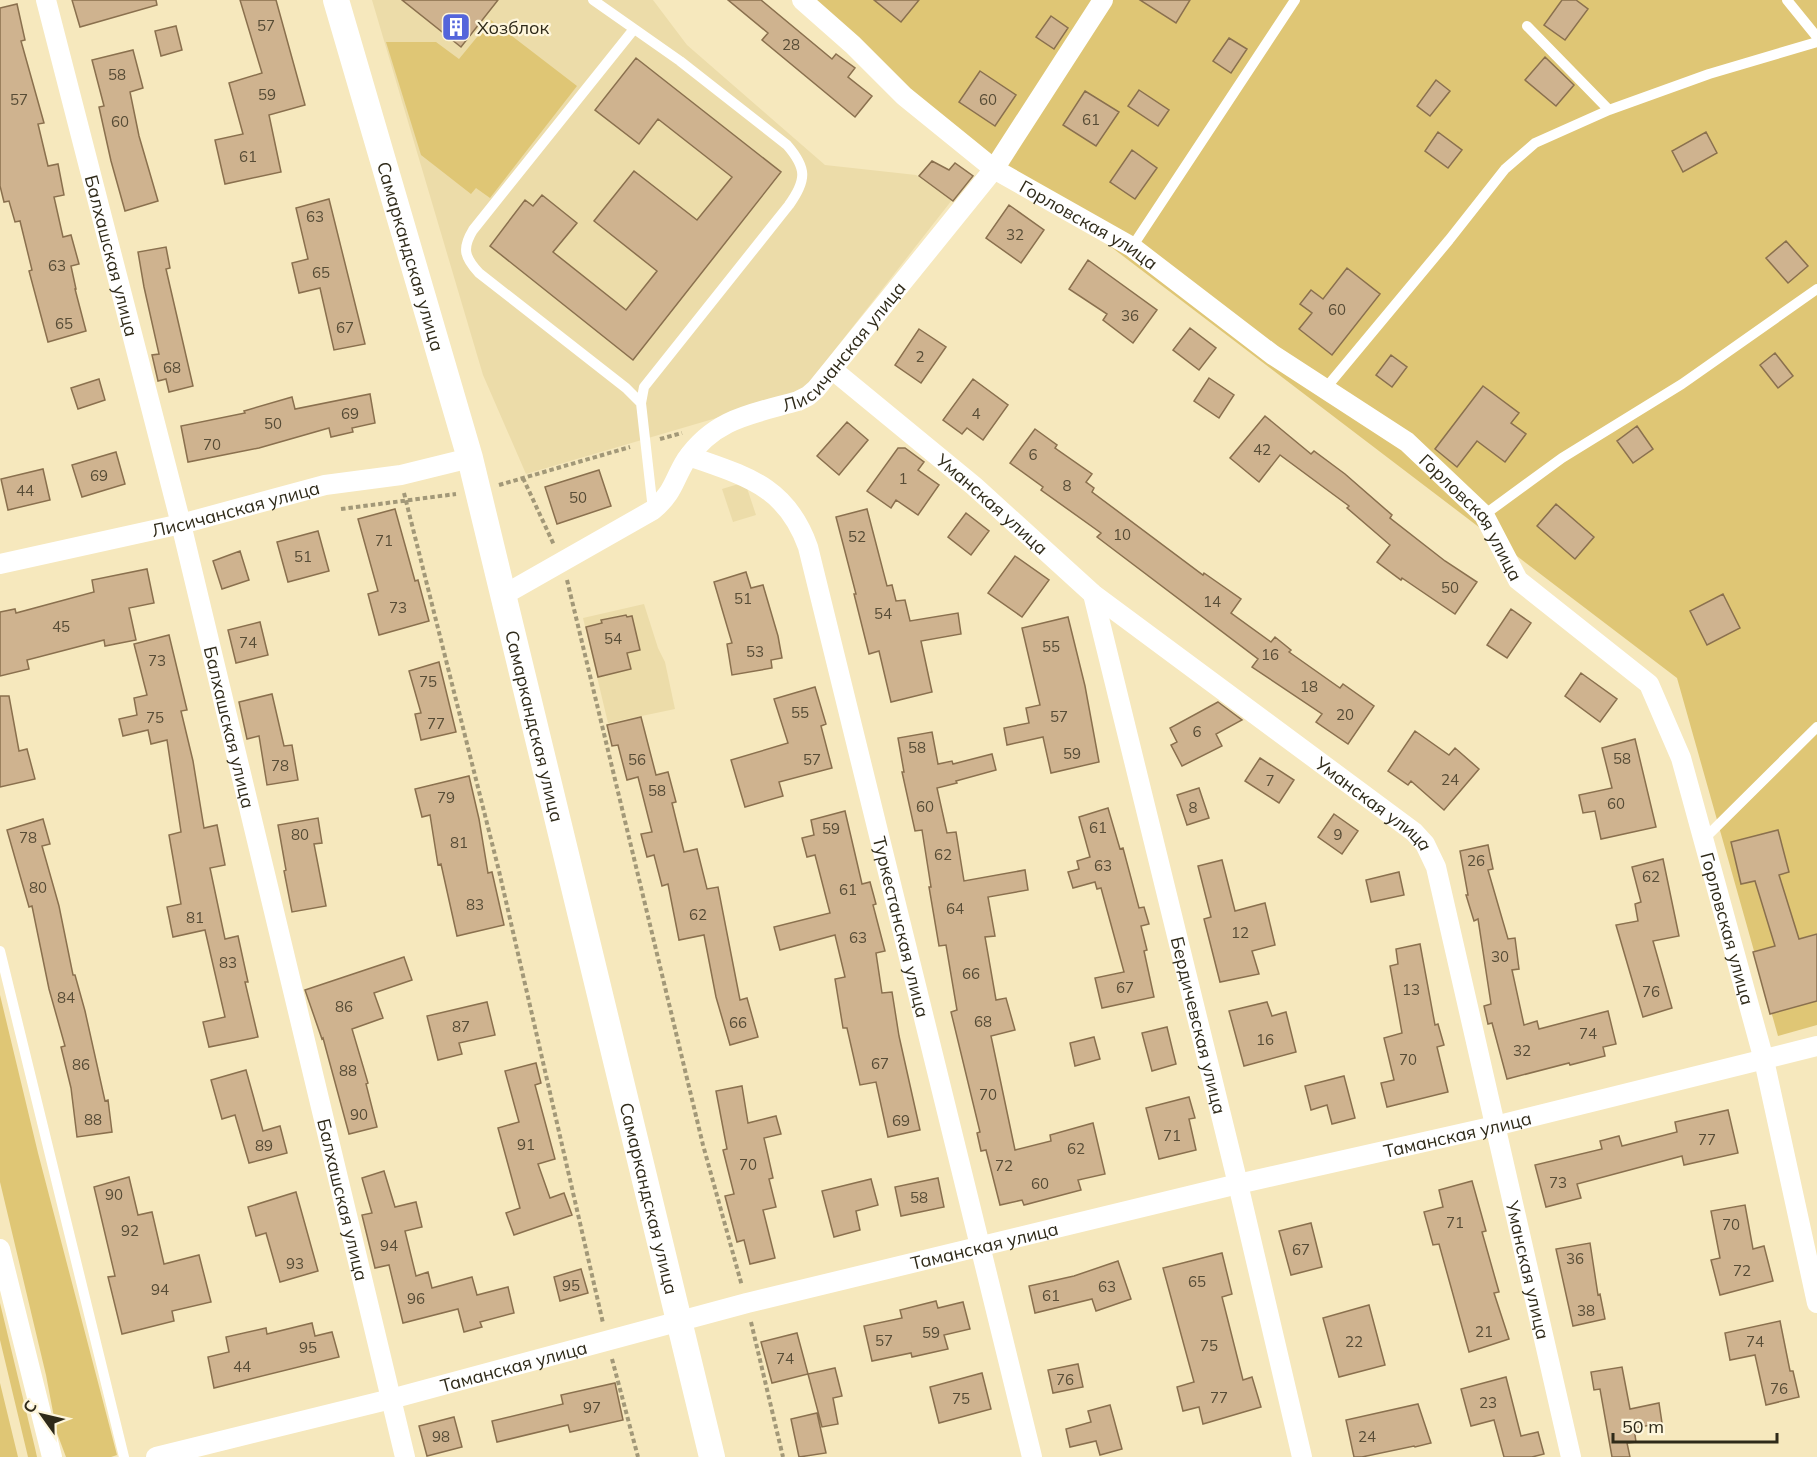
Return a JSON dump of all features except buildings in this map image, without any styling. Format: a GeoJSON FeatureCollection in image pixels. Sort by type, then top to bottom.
{"type":"FeatureCollection","features":[{"type":"Feature","properties":{"kind":"street","name":"Балхашская улица"},"geometry":{"type":"LineString","coordinates":[[46,0],[181,524],[405,1457]]}},
{"type":"Feature","properties":{"kind":"street","name":"Самаркандская улица"},"geometry":{"type":"LineString","coordinates":[[336,0],[470,458],[712,1457]]}},
{"type":"Feature","properties":{"kind":"street","name":"Горловская улица"},"geometry":{"type":"LineString","coordinates":[[802,0],[853,45],[904,96],[994,169],[1132,247],[1273,355],[1407,442],[1484,515],[1518,580],[1649,684],[1681,758],[1764,1060],[1817,1303]]}},
{"type":"Feature","properties":{"kind":"street","name":"Лисичанская улица"},"geometry":{"type":"LineString","coordinates":[[502,596],[653,510],[671,492],[689,456],[719,427],[732,420],[808,396],[833,370],[994,169],[1103,0]]}},
{"type":"Feature","properties":{"kind":"street","name":"Уманская улица"},"geometry":{"type":"LineString","coordinates":[[833,370],[974,486],[1093,594],[1414,832],[1425,844],[1436,867],[1571,1457]]}},
{"type":"Feature","properties":{"kind":"street","name":"Туркестанская улица"},"geometry":{"type":"LineString","coordinates":[[689,456],[745,476],[762,485],[784,504],[802,530],[982,1246],[1032,1457]]}},
{"type":"Feature","properties":{"kind":"street","name":"Лисичанская улица"},"geometry":{"type":"LineString","coordinates":[[0,564],[181,524],[326,485],[401,475],[470,458]]}},
{"type":"Feature","properties":{"kind":"street","name":"Бердичевская улица"},"geometry":{"type":"LineString","coordinates":[[1093,594],[1239,1184],[1302,1457]]}},
{"type":"Feature","properties":{"kind":"street","name":"Таманская улица"},"geometry":{"type":"LineString","coordinates":[[156,1457],[392,1398],[747,1303],[1239,1184],[1495,1126],[1817,1046]]}},
{"type":"Feature","properties":{"kind":"street"},"geometry":{"type":"LineString","coordinates":[[0,1248],[52,1457]]}},
{"type":"Feature","properties":{"kind":"lane"},"geometry":{"type":"LineString","coordinates":[[593,0],[680,61],[787,145],[795,154],[803,173],[802,184],[789,205],[644,387],[641,403],[653,510]]}},
{"type":"Feature","properties":{"kind":"lane"},"geometry":{"type":"LineString","coordinates":[[1132,247],[1295,0]]}},
{"type":"Feature","properties":{"kind":"lane"},"geometry":{"type":"LineString","coordinates":[[1325,389],[1505,169],[1535,143],[1609,110],[1709,74],[1817,40],[1787,0]]}},
{"type":"Feature","properties":{"kind":"lane"},"geometry":{"type":"LineString","coordinates":[[1527,26],[1609,110]]}},
{"type":"Feature","properties":{"kind":"lane"},"geometry":{"type":"LineString","coordinates":[[634,29],[473,230],[467,240],[465,250],[468,259],[479,273],[626,388],[641,403]]}},
{"type":"Feature","properties":{"kind":"lane"},"geometry":{"type":"LineString","coordinates":[[1484,515],[1562,458],[1682,384],[1817,289]]}},
{"type":"Feature","properties":{"kind":"lane"},"geometry":{"type":"LineString","coordinates":[[1703,840],[1817,728]]}},
{"type":"Feature","properties":{"kind":"lane"},"geometry":{"type":"LineString","coordinates":[[0,951],[124,1457]]}},
{"type":"Feature","properties":{"kind":"path"},"geometry":{"type":"LineString","coordinates":[[341,509],[478,490],[689,431]]}},
{"type":"Feature","properties":{"kind":"path"},"geometry":{"type":"LineString","coordinates":[[401,475],[499,871],[607,1341],[638,1457]]}},
{"type":"Feature","properties":{"kind":"path"},"geometry":{"type":"LineString","coordinates":[[523,478],[562,563],[703,1145],[747,1303],[783,1457]]}},
{"type":"Feature","properties":{"kind":"shaded area"},"geometry":{"type":"Polygon","coordinates":[[[372,0],[653,0],[687,45],[825,165],[916,175],[952,200],[801,393],[526,474],[483,375],[372,0]]]}},
{"type":"Feature","properties":{"kind":"shaded area"},"geometry":{"type":"Polygon","coordinates":[[[811,0],[1817,0],[1817,1025],[1778,1036],[1677,678],[993,157],[952,130],[811,0]]]}},
{"type":"Feature","properties":{"kind":"shaded area"},"geometry":{"type":"Polygon","coordinates":[[[491,20],[577,86],[490,198],[476,188],[471,194],[421,155],[386,42],[436,42],[459,59],[491,20]]]}},
{"type":"Feature","properties":{"kind":"shaded area"},"geometry":{"type":"Polygon","coordinates":[[[745,482],[756,515],[733,522],[722,489],[745,482]]]}},
{"type":"Feature","properties":{"kind":"shaded area"},"geometry":{"type":"Polygon","coordinates":[[[644,604],[658,648],[665,662],[675,709],[608,723],[583,618],[644,604]]]}},
{"type":"Feature","properties":{"kind":"shaded area"},"geometry":{"type":"Polygon","coordinates":[[[0,995],[38,1153],[117,1455],[111,1457],[66,1457],[57,1433],[46,1375],[0,1182],[0,995]]]}},
{"type":"Feature","properties":{"kind":"shaded area"},"geometry":{"type":"Polygon","coordinates":[[[0,1303],[37,1457],[28,1457],[0,1340],[0,1303]]]}},
{"type":"Feature","properties":{"kind":"shaded area"},"geometry":{"type":"Polygon","coordinates":[[[0,1383],[18,1457],[0,1457],[0,1383]]]}},
{"type":"Feature","properties":{"kind":"place","name":"Хозблок"},"geometry":{"type":"Point","coordinates":[456,27]}}]}
